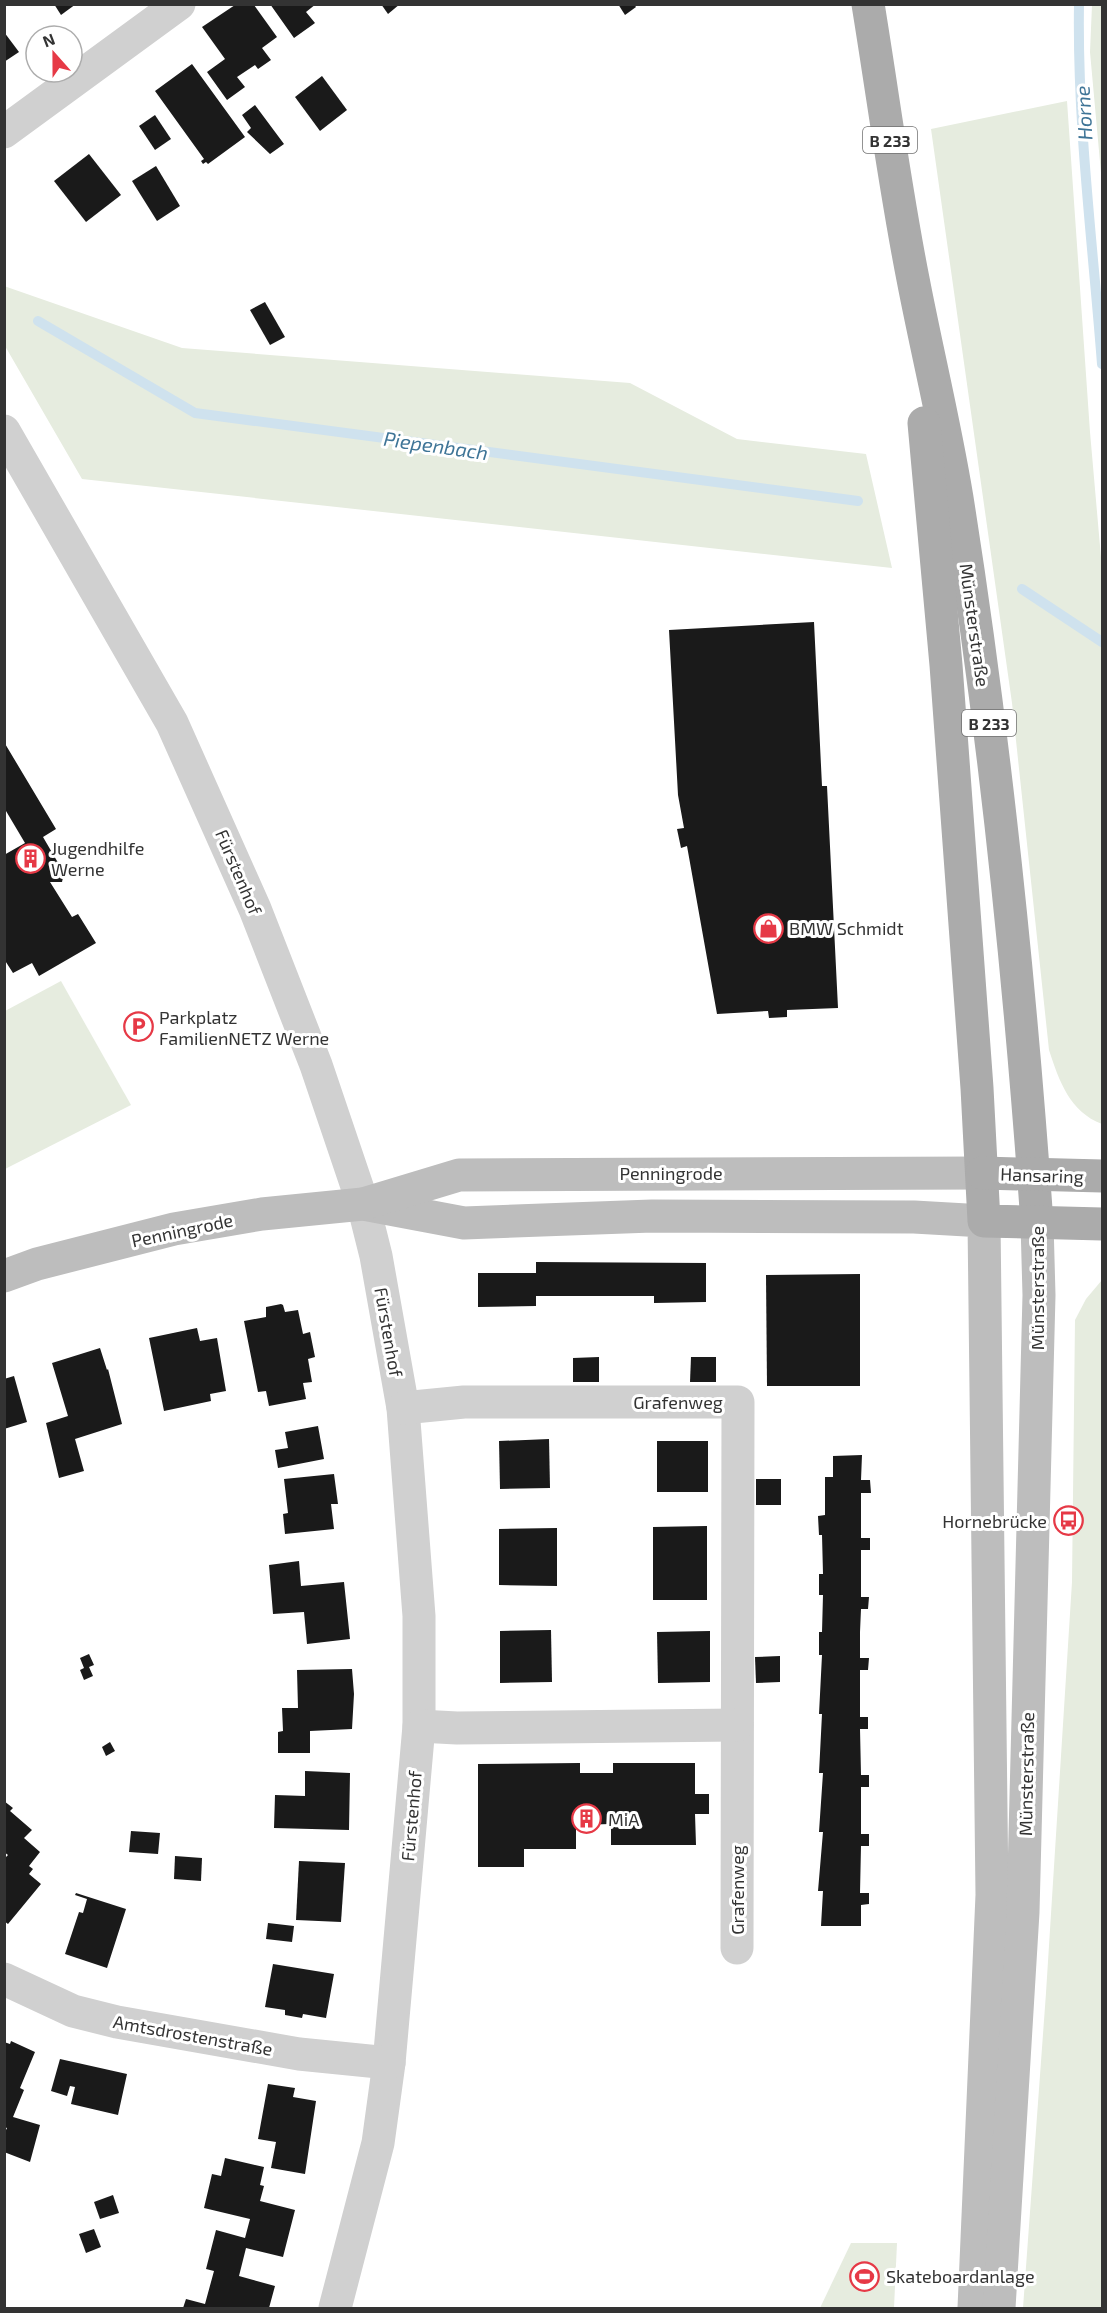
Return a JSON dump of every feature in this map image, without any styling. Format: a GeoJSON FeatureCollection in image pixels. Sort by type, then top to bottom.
{"type":"FeatureCollection","features":[{"type":"Feature","properties":{"kind":"main road","name":"Münsterstraße"},"geometry":{"type":"LineString","coordinates":[[868,4],[912,276],[956,494],[988,710],[1013,933],[1029,1101],[1037,1223],[1038,1303],[1023,1912],[999,2308]]}},
{"type":"Feature","properties":{"kind":"main road","name":"Münsterstraße"},"geometry":{"type":"LineString","coordinates":[[912,276],[946,665],[984,1221],[992,1895],[974,2308]]}},
{"type":"Feature","properties":{"kind":"main road","name":"Hansaring"},"geometry":{"type":"LineString","coordinates":[[982,1173],[1102,1176]]}},
{"type":"Feature","properties":{"kind":"main road","name":"Penningrode"},"geometry":{"type":"LineString","coordinates":[[4,1276],[37,1264],[174,1229],[262,1214],[363,1204],[459,1175],[982,1173]]}},
{"type":"Feature","properties":{"kind":"main road","name":"Penningrode"},"geometry":{"type":"LineString","coordinates":[[363,1204],[464,1223],[652,1216],[914,1217],[984,1221]]}},
{"type":"Feature","properties":{"kind":"main road"},"geometry":{"type":"LineString","coordinates":[[984,1221],[1102,1224]]}},
{"type":"Feature","properties":{"kind":"street"},"geometry":{"type":"LineString","coordinates":[[4,132],[179,4]]}},
{"type":"Feature","properties":{"kind":"street","name":"Fürstenhof"},"geometry":{"type":"LineString","coordinates":[[4,431],[172,723],[255,909],[316,1065],[363,1204],[375,1256],[402,1408],[419,1616],[419,1726],[389,2063],[378,2143],[335,2308]]}},
{"type":"Feature","properties":{"kind":"street","name":"Grafenweg"},"geometry":{"type":"LineString","coordinates":[[402,1408],[464,1402],[738,1402],[737,1948]]}},
{"type":"Feature","properties":{"kind":"street"},"geometry":{"type":"LineString","coordinates":[[419,1726],[457,1728],[736,1725]]}},
{"type":"Feature","properties":{"kind":"street","name":"Amtsdrostenstraße"},"geometry":{"type":"LineString","coordinates":[[4,1979],[73,2011],[117,2022],[298,2054],[389,2063]]}},
{"type":"Feature","properties":{"kind":"shaded area"},"geometry":{"type":"Polygon","coordinates":[[[1092,5],[1102,5],[1102,184],[1090,52],[1092,5]]]}},
{"type":"Feature","properties":{"kind":"shaded area"},"geometry":{"type":"Polygon","coordinates":[[[1067,101],[1102,569],[1102,1124],[1082,1112],[1067,1094],[1049,1050],[1012,703],[931,129],[1067,101]]]}},
{"type":"Feature","properties":{"kind":"shaded area"},"geometry":{"type":"Polygon","coordinates":[[[4,286],[182,348],[630,383],[737,439],[866,454],[892,568],[82,479],[5,346],[4,286]]]}},
{"type":"Feature","properties":{"kind":"shaded area"},"geometry":{"type":"Polygon","coordinates":[[[61,981],[131,1105],[5,1169],[5,1011],[61,981]]]}},
{"type":"Feature","properties":{"kind":"shaded area"},"geometry":{"type":"Polygon","coordinates":[[[1102,1280],[1102,2308],[1023,2308],[1072,1582],[1075,1320],[1086,1299],[1102,1280]]]}},
{"type":"Feature","properties":{"kind":"shaded area","name":"Skateboardanlage"},"geometry":{"type":"Polygon","coordinates":[[[851,2243],[897,2243],[894,2308],[820,2308],[851,2243]]]}},
{"type":"Feature","properties":{"kind":"building"},"geometry":{"type":"Polygon","coordinates":[[[54,4],[76,4],[61,15],[54,4]]]}},
{"type":"Feature","properties":{"kind":"building"},"geometry":{"type":"Polygon","coordinates":[[[270,4],[316,4],[306,12],[315,23],[294,38],[270,4]]]}},
{"type":"Feature","properties":{"kind":"building"},"geometry":{"type":"Polygon","coordinates":[[[381,4],[400,4],[388,14],[381,4]]]}},
{"type":"Feature","properties":{"kind":"building"},"geometry":{"type":"Polygon","coordinates":[[[618,4],[634,4],[636,7],[625,15],[618,4]]]}},
{"type":"Feature","properties":{"kind":"building"},"geometry":{"type":"Polygon","coordinates":[[[235,5],[254,5],[277,37],[262,48],[271,60],[258,69],[255,65],[237,77],[245,87],[227,100],[207,72],[225,59],[202,27],[235,5]]]}},
{"type":"Feature","properties":{"kind":"building"},"geometry":{"type":"Polygon","coordinates":[[[4,32],[19,52],[4,62],[4,32]]]}},
{"type":"Feature","properties":{"kind":"building"},"geometry":{"type":"Polygon","coordinates":[[[192,64],[245,137],[208,164],[206,162],[203,164],[201,161],[204,159],[155,91],[192,64]]]}},
{"type":"Feature","properties":{"kind":"building"},"geometry":{"type":"Polygon","coordinates":[[[322,76],[347,110],[320,131],[295,97],[322,76]]]}},
{"type":"Feature","properties":{"kind":"building"},"geometry":{"type":"Polygon","coordinates":[[[255,105],[284,144],[270,154],[247,132],[251,128],[242,115],[255,105]]]}},
{"type":"Feature","properties":{"kind":"building"},"geometry":{"type":"Polygon","coordinates":[[[155,115],[171,139],[155,150],[139,126],[155,115]]]}},
{"type":"Feature","properties":{"kind":"building"},"geometry":{"type":"Polygon","coordinates":[[[89,154],[121,195],[86,222],[54,181],[89,154]]]}},
{"type":"Feature","properties":{"kind":"building"},"geometry":{"type":"Polygon","coordinates":[[[156,166],[180,206],[157,221],[132,181],[156,166]]]}},
{"type":"Feature","properties":{"kind":"building"},"geometry":{"type":"Polygon","coordinates":[[[265,302],[285,337],[270,345],[250,310],[265,302]]]}},
{"type":"Feature","properties":{"kind":"building"},"geometry":{"type":"Polygon","coordinates":[[[814,622],[822,786],[827,786],[838,1008],[787,1010],[787,1017],[769,1018],[768,1011],[717,1014],[687,846],[681,848],[677,829],[684,828],[678,795],[669,630],[814,622]]]}},
{"type":"Feature","properties":{"kind":"building","name":"Jugendhilfe Werne"},"geometry":{"type":"Polygon","coordinates":[[[4,742],[56,829],[43,837],[57,861],[66,864],[62,882],[50,882],[72,917],[78,914],[96,943],[39,976],[32,963],[13,973],[4,959],[4,855],[25,843],[6,811],[4,812],[4,742]]]}},
{"type":"Feature","properties":{"kind":"building"},"geometry":{"type":"Polygon","coordinates":[[[536,1262],[706,1263],[706,1302],[654,1303],[654,1296],[536,1296],[536,1306],[478,1307],[478,1273],[536,1273],[536,1262]]]}},
{"type":"Feature","properties":{"kind":"building"},"geometry":{"type":"Polygon","coordinates":[[[860,1274],[860,1386],[767,1386],[766,1275],[860,1274]]]}},
{"type":"Feature","properties":{"kind":"building"},"geometry":{"type":"Polygon","coordinates":[[[281,1304],[285,1312],[298,1310],[303,1334],[310,1332],[315,1357],[308,1359],[312,1382],[303,1383],[306,1399],[269,1406],[266,1391],[258,1392],[244,1321],[266,1317],[266,1307],[281,1304]]]}},
{"type":"Feature","properties":{"kind":"building"},"geometry":{"type":"Polygon","coordinates":[[[197,1328],[200,1341],[217,1338],[226,1391],[210,1394],[211,1401],[164,1411],[149,1338],[197,1328]]]}},
{"type":"Feature","properties":{"kind":"building"},"geometry":{"type":"Polygon","coordinates":[[[100,1348],[108,1369],[122,1424],[75,1439],[84,1471],[59,1478],[46,1423],[68,1416],[52,1363],[100,1348]]]}},
{"type":"Feature","properties":{"kind":"building"},"geometry":{"type":"Polygon","coordinates":[[[599,1357],[599,1382],[573,1382],[573,1358],[599,1357]]]}},
{"type":"Feature","properties":{"kind":"building"},"geometry":{"type":"Polygon","coordinates":[[[691,1357],[716,1357],[716,1382],[690,1382],[691,1357]]]}},
{"type":"Feature","properties":{"kind":"building"},"geometry":{"type":"Polygon","coordinates":[[[14,1376],[27,1422],[4,1429],[4,1379],[14,1376]]]}},
{"type":"Feature","properties":{"kind":"building"},"geometry":{"type":"Polygon","coordinates":[[[318,1426],[324,1459],[278,1468],[275,1450],[288,1448],[285,1432],[318,1426]]]}},
{"type":"Feature","properties":{"kind":"building"},"geometry":{"type":"Polygon","coordinates":[[[549,1439],[550,1488],[500,1489],[499,1441],[549,1439]]]}},
{"type":"Feature","properties":{"kind":"building"},"geometry":{"type":"Polygon","coordinates":[[[657,1441],[708,1441],[708,1492],[657,1492],[657,1441]]]}},
{"type":"Feature","properties":{"kind":"building"},"geometry":{"type":"Polygon","coordinates":[[[862,1455],[861,1480],[870,1480],[871,1493],[861,1493],[861,1538],[870,1538],[870,1550],[861,1550],[861,1597],[869,1597],[868,1609],[861,1609],[860,1658],[869,1658],[868,1670],[860,1670],[860,1717],[868,1717],[868,1729],[860,1729],[861,1775],[869,1775],[869,1787],[861,1787],[861,1834],[869,1834],[869,1846],[861,1846],[860,1893],[869,1893],[869,1904],[861,1905],[861,1926],[821,1926],[823,1891],[818,1891],[823,1832],[819,1832],[823,1773],[819,1773],[822,1655],[819,1655],[819,1632],[822,1632],[823,1595],[819,1595],[819,1574],[823,1574],[822,1535],[819,1535],[818,1516],[825,1515],[825,1477],[833,1477],[833,1456],[862,1455]]]}},
{"type":"Feature","properties":{"kind":"building"},"geometry":{"type":"Polygon","coordinates":[[[334,1474],[338,1504],[331,1504],[334,1529],[285,1534],[283,1514],[288,1513],[284,1479],[334,1474]]]}},
{"type":"Feature","properties":{"kind":"building"},"geometry":{"type":"Polygon","coordinates":[[[756,1479],[781,1479],[781,1505],[756,1505],[756,1479]]]}},
{"type":"Feature","properties":{"kind":"building"},"geometry":{"type":"Polygon","coordinates":[[[707,1526],[707,1600],[653,1600],[653,1527],[707,1526]]]}},
{"type":"Feature","properties":{"kind":"building"},"geometry":{"type":"Polygon","coordinates":[[[557,1528],[557,1586],[499,1585],[499,1529],[557,1528]]]}},
{"type":"Feature","properties":{"kind":"building"},"geometry":{"type":"Polygon","coordinates":[[[299,1561],[301,1586],[344,1582],[350,1639],[307,1644],[304,1612],[273,1614],[269,1565],[299,1561]]]}},
{"type":"Feature","properties":{"kind":"building"},"geometry":{"type":"Polygon","coordinates":[[[551,1630],[552,1682],[500,1683],[500,1631],[551,1630]]]}},
{"type":"Feature","properties":{"kind":"building"},"geometry":{"type":"Polygon","coordinates":[[[710,1631],[710,1682],[658,1683],[657,1632],[710,1631]]]}},
{"type":"Feature","properties":{"kind":"building"},"geometry":{"type":"Polygon","coordinates":[[[89,1654],[94,1665],[89,1667],[93,1676],[84,1680],[80,1670],[84,1668],[80,1658],[89,1654]]]}},
{"type":"Feature","properties":{"kind":"building"},"geometry":{"type":"Polygon","coordinates":[[[780,1656],[780,1682],[756,1683],[755,1657],[780,1656]]]}},
{"type":"Feature","properties":{"kind":"building"},"geometry":{"type":"Polygon","coordinates":[[[352,1669],[354,1694],[352,1729],[310,1731],[310,1753],[278,1753],[278,1732],[283,1731],[282,1708],[298,1708],[297,1670],[352,1669]]]}},
{"type":"Feature","properties":{"kind":"building"},"geometry":{"type":"Polygon","coordinates":[[[110,1742],[115,1751],[106,1756],[102,1747],[110,1742]]]}},
{"type":"Feature","properties":{"kind":"building","name":"MiA"},"geometry":{"type":"Polygon","coordinates":[[[580,1763],[580,1773],[613,1773],[613,1763],[695,1763],[695,1794],[709,1794],[709,1814],[695,1814],[696,1845],[611,1845],[611,1824],[576,1825],[576,1849],[524,1849],[524,1867],[478,1867],[478,1764],[580,1763]]]}},
{"type":"Feature","properties":{"kind":"building"},"geometry":{"type":"Polygon","coordinates":[[[305,1771],[350,1773],[349,1830],[274,1828],[275,1795],[305,1796],[305,1771]]]}},
{"type":"Feature","properties":{"kind":"building"},"geometry":{"type":"Polygon","coordinates":[[[4,1801],[13,1808],[10,1811],[32,1830],[24,1838],[40,1852],[29,1866],[33,1869],[29,1874],[41,1884],[8,1924],[4,1921],[4,1859],[8,1855],[4,1852],[4,1801]]]}},
{"type":"Feature","properties":{"kind":"building"},"geometry":{"type":"Polygon","coordinates":[[[131,1831],[160,1833],[158,1854],[129,1852],[131,1831]]]}},
{"type":"Feature","properties":{"kind":"building"},"geometry":{"type":"Polygon","coordinates":[[[175,1856],[202,1858],[201,1881],[174,1879],[175,1856]]]}},
{"type":"Feature","properties":{"kind":"building"},"geometry":{"type":"Polygon","coordinates":[[[299,1861],[345,1863],[341,1922],[296,1920],[299,1861]]]}},
{"type":"Feature","properties":{"kind":"building"},"geometry":{"type":"Polygon","coordinates":[[[76,1893],[126,1909],[107,1968],[65,1954],[79,1912],[83,1913],[87,1899],[75,1895],[76,1893]]]}},
{"type":"Feature","properties":{"kind":"building"},"geometry":{"type":"Polygon","coordinates":[[[268,1923],[294,1926],[292,1942],[266,1939],[268,1923]]]}},
{"type":"Feature","properties":{"kind":"building"},"geometry":{"type":"Polygon","coordinates":[[[273,1964],[334,1974],[326,2018],[303,2014],[302,2018],[285,2015],[285,2010],[265,2007],[273,1964]]]}},
{"type":"Feature","properties":{"kind":"building"},"geometry":{"type":"Polygon","coordinates":[[[11,2041],[35,2052],[20,2088],[24,2090],[13,2117],[40,2125],[30,2162],[4,2152],[4,2134],[7,2128],[4,2127],[4,2042],[10,2044],[11,2041]]]}},
{"type":"Feature","properties":{"kind":"building"},"geometry":{"type":"Polygon","coordinates":[[[60,2059],[127,2074],[118,2115],[71,2104],[75,2087],[70,2086],[67,2096],[51,2091],[60,2059]]]}},
{"type":"Feature","properties":{"kind":"building"},"geometry":{"type":"Polygon","coordinates":[[[268,2084],[295,2088],[293,2097],[316,2101],[305,2174],[271,2168],[276,2142],[258,2139],[268,2084]]]}},
{"type":"Feature","properties":{"kind":"building"},"geometry":{"type":"Polygon","coordinates":[[[225,2158],[264,2167],[260,2185],[264,2186],[260,2201],[295,2210],[283,2257],[246,2248],[239,2276],[275,2286],[269,2308],[183,2308],[186,2299],[205,2304],[214,2271],[206,2269],[216,2230],[245,2238],[250,2219],[204,2208],[212,2174],[221,2176],[225,2158]]]}},
{"type":"Feature","properties":{"kind":"building"},"geometry":{"type":"Polygon","coordinates":[[[113,2195],[119,2213],[100,2219],[94,2202],[113,2195]]]}},
{"type":"Feature","properties":{"kind":"building"},"geometry":{"type":"Polygon","coordinates":[[[94,2229],[101,2247],[86,2253],[79,2234],[94,2229]]]}},
{"type":"Feature","properties":{"kind":"waterway","name":"Horne"},"geometry":{"type":"LineString","coordinates":[[1079,4],[1080,94],[1102,364]]}},
{"type":"Feature","properties":{"kind":"waterway","name":"Piepenbach"},"geometry":{"type":"LineString","coordinates":[[38,321],[195,413],[858,501]]}},
{"type":"Feature","properties":{"kind":"waterway","name":"Piepenbach"},"geometry":{"type":"LineString","coordinates":[[1022,589],[1102,642]]}},
{"type":"Feature","properties":{"kind":"place","name":"Jugendhilfe Werne"},"geometry":{"type":"Point","coordinates":[30,858]}},
{"type":"Feature","properties":{"kind":"place","name":"BMW Schmidt"},"geometry":{"type":"Point","coordinates":[768,928]}},
{"type":"Feature","properties":{"kind":"place","name":"Parkplatz FamilienNETZ Werne"},"geometry":{"type":"Point","coordinates":[138,1027]}},
{"type":"Feature","properties":{"kind":"place","name":"Hornebrücke"},"geometry":{"type":"Point","coordinates":[1068,1521]}},
{"type":"Feature","properties":{"kind":"place","name":"MiA"},"geometry":{"type":"Point","coordinates":[587,1819]}},
{"type":"Feature","properties":{"kind":"place","name":"Skateboardanlage"},"geometry":{"type":"Point","coordinates":[865,2276]}}]}
